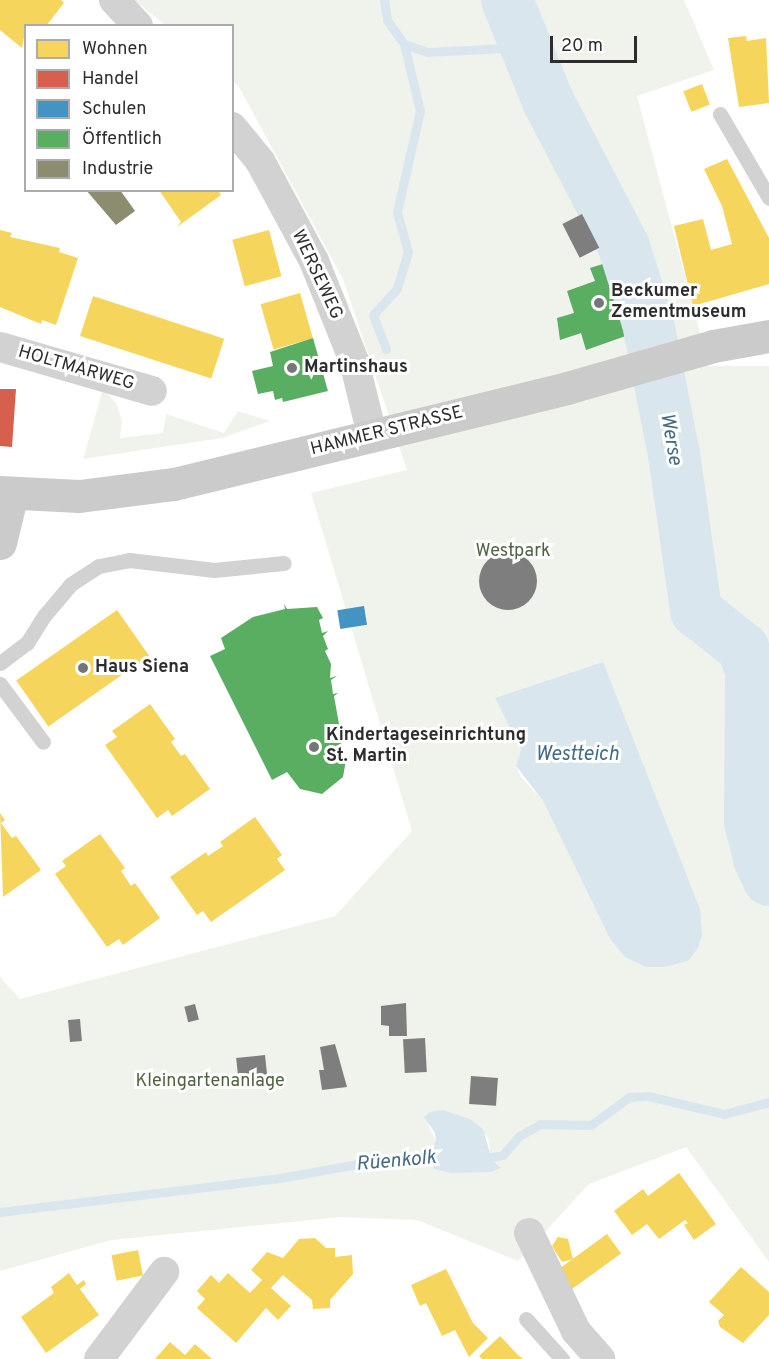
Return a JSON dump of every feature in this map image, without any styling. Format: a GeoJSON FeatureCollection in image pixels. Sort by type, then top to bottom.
{"type":"FeatureCollection","features":[{"type":"Feature","properties":{"kind":"main road","name":"HAMMER STRASSE"},"geometry":{"type":"LineString","coordinates":[[6,493],[79,496],[174,484],[628,371],[688,353],[769,336]]}},
{"type":"Feature","properties":{"kind":"main road"},"geometry":{"type":"LineString","coordinates":[[0,543],[6,493]]}},
{"type":"Feature","properties":{"kind":"street"},"geometry":{"type":"LineString","coordinates":[[114,0],[136,24]]}},
{"type":"Feature","properties":{"kind":"street","name":"WERSEWEG"},"geometry":{"type":"LineString","coordinates":[[234,129],[260,161],[314,261],[354,361],[372,435]]}},
{"type":"Feature","properties":{"kind":"street","name":"HOLTMARWEG"},"geometry":{"type":"LineString","coordinates":[[0,347],[152,391]]}},
{"type":"Feature","properties":{"kind":"street"},"geometry":{"type":"LineString","coordinates":[[529,1233],[576,1331],[600,1359]]}},
{"type":"Feature","properties":{"kind":"street"},"geometry":{"type":"LineString","coordinates":[[99,1359],[164,1272]]}},
{"type":"Feature","properties":{"kind":"lane"},"geometry":{"type":"LineString","coordinates":[[720,114],[769,198]]}},
{"type":"Feature","properties":{"kind":"lane"},"geometry":{"type":"LineString","coordinates":[[0,663],[27,643],[44,616],[71,584],[99,566],[129,560],[214,570],[284,563]]}},
{"type":"Feature","properties":{"kind":"lane"},"geometry":{"type":"LineString","coordinates":[[0,684],[43,742]]}},
{"type":"Feature","properties":{"kind":"lane"},"geometry":{"type":"LineString","coordinates":[[526,1319],[561,1359]]}},
{"type":"Feature","properties":{"kind":"green space","name":"Westpark"},"geometry":{"type":"Polygon","coordinates":[[[134,0],[684,0],[714,70],[637,96],[709,366],[769,366],[769,1262],[686,1147],[589,1184],[518,1261],[417,1220],[341,1217],[111,1240],[0,1271],[0,977],[20,999],[335,916],[412,831],[311,493],[407,470],[343,279],[239,87],[234,82],[234,24],[164,24],[134,0]],[[495,698],[521,750],[516,766],[521,777],[543,801],[610,939],[625,957],[700,909],[644,774],[495,698]],[[443,1111],[428,1125],[436,1141],[478,1171],[491,1172],[489,1139],[470,1119],[443,1111]]]}},
{"type":"Feature","properties":{"kind":"green space"},"geometry":{"type":"Polygon","coordinates":[[[103,389],[116,403],[122,421],[120,438],[163,433],[166,414],[224,433],[238,411],[270,421],[222,438],[83,459],[103,389]]]}},
{"type":"Feature","properties":{"kind":"water","name":"Westteich"},"geometry":{"type":"Polygon","coordinates":[[[603,662],[700,909],[702,935],[698,948],[688,961],[664,967],[646,967],[625,957],[610,939],[543,801],[516,766],[521,750],[495,698],[603,662]]]}},
{"type":"Feature","properties":{"kind":"water"},"geometry":{"type":"Polygon","coordinates":[[[443,1110],[470,1119],[483,1129],[492,1160],[501,1168],[491,1172],[451,1173],[434,1169],[430,1148],[436,1141],[435,1133],[424,1117],[430,1112],[443,1110]]]}},
{"type":"Feature","properties":{"kind":"building: Wohnen"},"geometry":{"type":"Polygon","coordinates":[[[0,0],[61,0],[64,3],[48,24],[24,24],[22,48],[0,30],[0,0]]]}},
{"type":"Feature","properties":{"kind":"building: Wohnen"},"geometry":{"type":"Polygon","coordinates":[[[746,36],[747,41],[766,38],[769,103],[739,107],[728,38],[746,36]]]}},
{"type":"Feature","properties":{"kind":"building: Wohnen"},"geometry":{"type":"Polygon","coordinates":[[[702,84],[710,105],[691,112],[683,91],[702,84]]]}},
{"type":"Feature","properties":{"kind":"building: Wohnen"},"geometry":{"type":"Polygon","coordinates":[[[727,159],[769,238],[769,284],[693,306],[674,226],[703,219],[711,250],[732,244],[722,206],[704,169],[727,159]]]}},
{"type":"Feature","properties":{"kind":"building: Wohnen"},"geometry":{"type":"Polygon","coordinates":[[[160,192],[219,192],[221,195],[177,227],[181,222],[160,192]]]}},
{"type":"Feature","properties":{"kind":"building: Wohnen"},"geometry":{"type":"Polygon","coordinates":[[[0,230],[12,233],[10,237],[60,248],[59,252],[78,258],[56,325],[42,320],[41,324],[0,307],[0,230]]]}},
{"type":"Feature","properties":{"kind":"building: Wohnen"},"geometry":{"type":"Polygon","coordinates":[[[269,230],[281,276],[245,286],[232,240],[269,230]]]}},
{"type":"Feature","properties":{"kind":"building: Wohnen"},"geometry":{"type":"Polygon","coordinates":[[[300,293],[313,338],[274,349],[261,304],[300,293]]]}},
{"type":"Feature","properties":{"kind":"building: Wohnen"},"geometry":{"type":"Polygon","coordinates":[[[93,296],[224,339],[211,379],[80,336],[93,296]]]}},
{"type":"Feature","properties":{"kind":"building: Wohnen","name":"Haus Siena"},"geometry":{"type":"Polygon","coordinates":[[[117,610],[149,656],[48,726],[16,681],[117,610]]]}},
{"type":"Feature","properties":{"kind":"building: Wohnen"},"geometry":{"type":"Polygon","coordinates":[[[150,704],[175,739],[171,742],[181,756],[185,754],[210,789],[172,816],[168,810],[157,818],[105,745],[117,737],[112,731],[150,704]]]}},
{"type":"Feature","properties":{"kind":"building: Wohnen"},"geometry":{"type":"Polygon","coordinates":[[[0,813],[5,820],[1,823],[12,838],[16,836],[41,870],[3,897],[0,813]]]}},
{"type":"Feature","properties":{"kind":"building: Wohnen"},"geometry":{"type":"Polygon","coordinates":[[[255,817],[282,855],[277,859],[285,870],[211,922],[203,911],[197,915],[170,877],[206,852],[208,856],[223,846],[220,842],[255,817]]]}},
{"type":"Feature","properties":{"kind":"building: Wohnen"},"geometry":{"type":"Polygon","coordinates":[[[100,834],[125,868],[121,871],[131,886],[135,883],[160,918],[123,945],[119,939],[107,947],[55,874],[66,866],[62,861],[100,834]]]}},
{"type":"Feature","properties":{"kind":"building: Wohnen"},"geometry":{"type":"Polygon","coordinates":[[[679,1173],[716,1224],[694,1240],[684,1225],[688,1223],[685,1220],[659,1239],[647,1224],[632,1235],[614,1211],[643,1189],[648,1196],[679,1173]]]}},
{"type":"Feature","properties":{"kind":"building: Wohnen"},"geometry":{"type":"Polygon","coordinates":[[[607,1234],[621,1253],[571,1290],[557,1270],[607,1234]]]}},
{"type":"Feature","properties":{"kind":"building: Wohnen"},"geometry":{"type":"Polygon","coordinates":[[[558,1237],[568,1239],[573,1259],[562,1262],[552,1246],[558,1237]]]}},
{"type":"Feature","properties":{"kind":"building: Wohnen"},"geometry":{"type":"Polygon","coordinates":[[[315,1238],[326,1248],[335,1248],[335,1257],[352,1255],[353,1274],[330,1300],[330,1308],[313,1309],[312,1300],[283,1275],[271,1288],[291,1306],[278,1320],[266,1308],[236,1343],[197,1308],[205,1299],[197,1291],[211,1275],[219,1283],[228,1273],[250,1293],[262,1280],[251,1270],[267,1252],[283,1258],[299,1239],[315,1238]]]}},
{"type":"Feature","properties":{"kind":"building: Wohnen"},"geometry":{"type":"Polygon","coordinates":[[[138,1250],[143,1276],[116,1281],[111,1255],[138,1250]]]}},
{"type":"Feature","properties":{"kind":"building: Wohnen"},"geometry":{"type":"Polygon","coordinates":[[[741,1267],[769,1292],[769,1315],[743,1343],[720,1327],[718,1321],[724,1315],[709,1302],[741,1267]]]}},
{"type":"Feature","properties":{"kind":"building: Wohnen"},"geometry":{"type":"Polygon","coordinates":[[[446,1269],[473,1323],[488,1338],[469,1357],[455,1330],[442,1336],[426,1303],[420,1306],[411,1285],[446,1269]]]}},
{"type":"Feature","properties":{"kind":"building: Wohnen"},"geometry":{"type":"Polygon","coordinates":[[[69,1273],[77,1285],[84,1280],[86,1284],[80,1289],[99,1315],[46,1353],[21,1317],[54,1293],[51,1287],[69,1273]]]}},
{"type":"Feature","properties":{"kind":"building: Wohnen"},"geometry":{"type":"Polygon","coordinates":[[[500,1336],[523,1359],[482,1359],[479,1356],[500,1336]]]}},
{"type":"Feature","properties":{"kind":"building: Wohnen"},"geometry":{"type":"Polygon","coordinates":[[[170,1342],[185,1355],[195,1344],[212,1359],[155,1359],[170,1342]]]}},
{"type":"Feature","properties":{"kind":"building: Handel"},"geometry":{"type":"Polygon","coordinates":[[[0,389],[16,389],[12,447],[0,446],[0,389]]]}},
{"type":"Feature","properties":{"kind":"building: Schulen"},"geometry":{"type":"Polygon","coordinates":[[[364,606],[367,625],[340,629],[337,610],[364,606]]]}},
{"type":"Feature","properties":{"kind":"building: Öffentlich","name":"Beckumer Zementmuseum"},"geometry":{"type":"Polygon","coordinates":[[[606,263],[619,293],[624,291],[637,332],[586,350],[581,333],[560,340],[557,318],[574,313],[567,291],[595,281],[590,268],[606,263]]]}},
{"type":"Feature","properties":{"kind":"building: Öffentlich","name":"Martinshaus"},"geometry":{"type":"Polygon","coordinates":[[[313,338],[328,391],[283,402],[282,398],[275,400],[273,391],[258,394],[252,371],[273,366],[270,352],[313,338]]]}},
{"type":"Feature","properties":{"kind":"building: Öffentlich"},"geometry":{"type":"Polygon","coordinates":[[[284,604],[287,609],[317,607],[323,618],[319,620],[322,633],[328,631],[323,636],[328,649],[325,651],[331,664],[330,678],[337,676],[331,680],[333,694],[338,693],[334,696],[339,724],[342,723],[342,739],[347,738],[342,741],[346,760],[343,777],[322,794],[300,789],[287,772],[272,780],[210,656],[225,649],[221,638],[253,617],[285,609],[284,604]]]}},
{"type":"Feature","properties":{"kind":"building: Industrie"},"geometry":{"type":"Polygon","coordinates":[[[88,192],[121,192],[135,211],[116,225],[88,192]]]}},
{"type":"Feature","properties":{"kind":"building: Sonstige"},"geometry":{"type":"Polygon","coordinates":[[[582,214],[599,248],[580,258],[562,224],[582,214]]]}},
{"type":"Feature","properties":{"kind":"building: Sonstige"},"geometry":{"type":"Polygon","coordinates":[[[508,552],[519,554],[532,565],[537,581],[535,592],[524,605],[508,610],[497,608],[484,597],[479,581],[481,570],[492,557],[508,552]]]}},
{"type":"Feature","properties":{"kind":"building: Sonstige"},"geometry":{"type":"Polygon","coordinates":[[[406,1003],[407,1036],[389,1036],[389,1026],[381,1025],[381,1006],[406,1003]]]}},
{"type":"Feature","properties":{"kind":"building: Sonstige"},"geometry":{"type":"Polygon","coordinates":[[[195,1004],[199,1020],[188,1022],[184,1007],[195,1004]]]}},
{"type":"Feature","properties":{"kind":"building: Sonstige"},"geometry":{"type":"Polygon","coordinates":[[[80,1019],[82,1041],[70,1042],[68,1020],[80,1019]]]}},
{"type":"Feature","properties":{"kind":"building: Sonstige"},"geometry":{"type":"Polygon","coordinates":[[[425,1038],[427,1072],[405,1073],[403,1039],[425,1038]]]}},
{"type":"Feature","properties":{"kind":"building: Sonstige"},"geometry":{"type":"Polygon","coordinates":[[[335,1044],[347,1087],[322,1090],[319,1070],[324,1070],[320,1047],[335,1044]]]}},
{"type":"Feature","properties":{"kind":"building: Sonstige"},"geometry":{"type":"Polygon","coordinates":[[[265,1055],[268,1086],[239,1089],[236,1058],[265,1055]]]}},
{"type":"Feature","properties":{"kind":"building: Sonstige"},"geometry":{"type":"Polygon","coordinates":[[[471,1076],[498,1078],[496,1106],[469,1104],[471,1076]]]}},
{"type":"Feature","properties":{"kind":"waterway"},"geometry":{"type":"LineString","coordinates":[[384,0],[387,20],[404,44],[427,52],[523,47]]}},
{"type":"Feature","properties":{"kind":"waterway","name":"Werse"},"geometry":{"type":"LineString","coordinates":[[507,0],[548,101],[624,247],[648,323],[674,454],[696,611],[743,648],[751,670],[750,822],[759,859],[769,880]]}},
{"type":"Feature","properties":{"kind":"waterway"},"geometry":{"type":"LineString","coordinates":[[386,349],[373,315],[397,288],[408,252],[397,212],[420,111],[404,44]]}},
{"type":"Feature","properties":{"kind":"waterway","name":"Rüenkolk"},"geometry":{"type":"LineString","coordinates":[[481,1159],[503,1155],[519,1136],[541,1124],[591,1125],[629,1097],[648,1096],[724,1114],[769,1102]]}},
{"type":"Feature","properties":{"kind":"waterway","name":"Rüenkolk"},"geometry":{"type":"LineString","coordinates":[[0,1212],[274,1179],[363,1163],[443,1157]]}},
{"type":"Feature","properties":{"kind":"place","name":"Beckumer Zementmuseum"},"geometry":{"type":"Point","coordinates":[599,303]}},
{"type":"Feature","properties":{"kind":"place","name":"Martinshaus"},"geometry":{"type":"Point","coordinates":[292,368]}},
{"type":"Feature","properties":{"kind":"place","name":"Haus Siena"},"geometry":{"type":"Point","coordinates":[83,668]}},
{"type":"Feature","properties":{"kind":"place","name":"Kindertageseinrichtung St. Martin"},"geometry":{"type":"Point","coordinates":[314,747]}},
{"type":"Feature","properties":{"kind":"park label","name":"Kleingartenanlage"},"geometry":{"type":"Point","coordinates":[210,1082]}}]}
